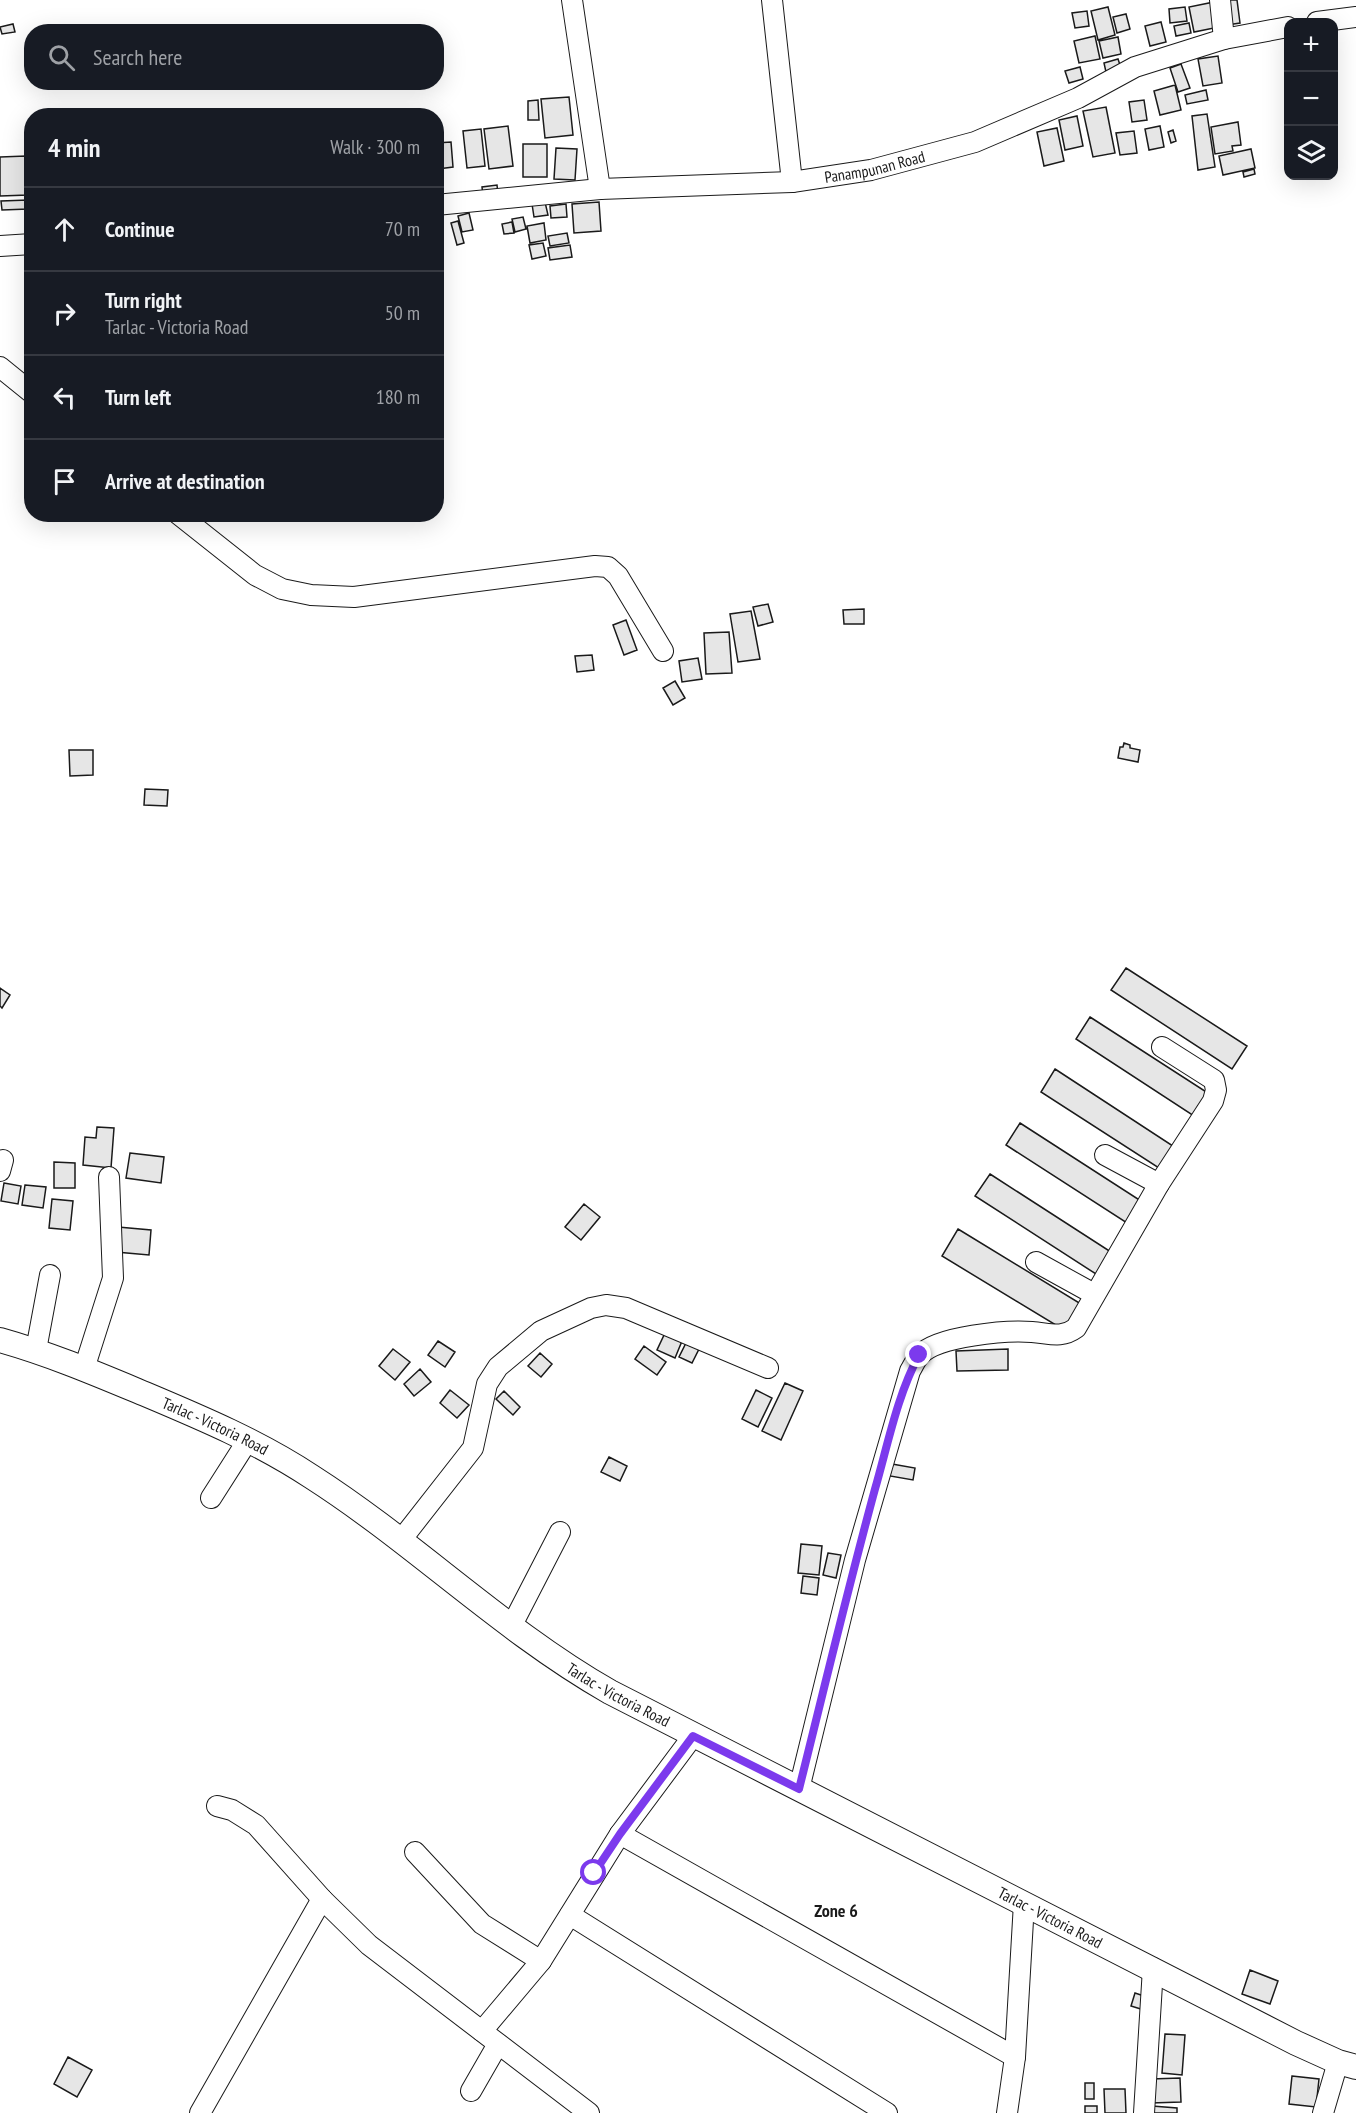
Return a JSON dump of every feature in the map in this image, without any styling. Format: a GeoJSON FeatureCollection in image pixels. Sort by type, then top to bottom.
{"type":"FeatureCollection","features":[{"type":"Feature","properties":{"kind":"main road","name":"Tarlac - Victoria Road"},"geometry":{"type":"LineString","coordinates":[[0,1340],[36,1350],[84,1369],[248,1440],[313,1477],[401,1540],[510,1627],[568,1668],[693,1736],[1153,1968],[1296,2043],[1347,2064]]}},
{"type":"Feature","properties":{"kind":"street"},"geometry":{"type":"LineString","coordinates":[[572,0],[600,189]]}},
{"type":"Feature","properties":{"kind":"street"},"geometry":{"type":"LineString","coordinates":[[772,0],[792,182]]}},
{"type":"Feature","properties":{"kind":"street"},"geometry":{"type":"LineString","coordinates":[[1220,0],[1224,39]]}},
{"type":"Feature","properties":{"kind":"street"},"geometry":{"type":"LineString","coordinates":[[1331,18],[1353,12]]}},
{"type":"Feature","properties":{"kind":"street","name":"Panampunan Road"},"geometry":{"type":"LineString","coordinates":[[444,204],[600,189],[792,182],[871,170],[975,142],[1078,98],[1135,67],[1224,39],[1284,28]]}},
{"type":"Feature","properties":{"kind":"street"},"geometry":{"type":"LineString","coordinates":[[0,246],[24,244]]}},
{"type":"Feature","properties":{"kind":"street"},"geometry":{"type":"LineString","coordinates":[[0,367],[24,386]]}},
{"type":"Feature","properties":{"kind":"street"},"geometry":{"type":"LineString","coordinates":[[188,522],[255,575],[282,589],[311,595],[354,597],[595,566],[608,567],[618,576],[663,651]]}},
{"type":"Feature","properties":{"kind":"street"},"geometry":{"type":"LineString","coordinates":[[799,1789],[862,1537],[910,1371],[919,1355],[932,1346],[978,1335],[1032,1332],[1055,1335],[1068,1334],[1076,1328],[1159,1184],[1213,1101],[1216,1090],[1214,1080],[1161,1047]]}},
{"type":"Feature","properties":{"kind":"street"},"geometry":{"type":"LineString","coordinates":[[1106,1155],[1159,1184]]}},
{"type":"Feature","properties":{"kind":"street"},"geometry":{"type":"LineString","coordinates":[[84,1369],[113,1278],[109,1177]]}},
{"type":"Feature","properties":{"kind":"street"},"geometry":{"type":"LineString","coordinates":[[1036,1262],[1094,1294]]}},
{"type":"Feature","properties":{"kind":"street"},"geometry":{"type":"LineString","coordinates":[[36,1350],[50,1275]]}},
{"type":"Feature","properties":{"kind":"street"},"geometry":{"type":"LineString","coordinates":[[401,1540],[473,1448],[487,1384],[498,1367],[541,1331],[591,1308],[606,1305],[626,1308],[768,1368]]}},
{"type":"Feature","properties":{"kind":"street"},"geometry":{"type":"LineString","coordinates":[[211,1498],[248,1440]]}},
{"type":"Feature","properties":{"kind":"street"},"geometry":{"type":"LineString","coordinates":[[510,1627],[560,1532]]}},
{"type":"Feature","properties":{"kind":"street"},"geometry":{"type":"LineString","coordinates":[[482,2031],[541,1961],[620,1834],[693,1736]]}},
{"type":"Feature","properties":{"kind":"street"},"geometry":{"type":"LineString","coordinates":[[217,1806],[232,1810],[256,1825],[322,1899],[369,1945],[589,2113]]}},
{"type":"Feature","properties":{"kind":"street"},"geometry":{"type":"LineString","coordinates":[[620,1834],[1015,2057]]}},
{"type":"Feature","properties":{"kind":"street"},"geometry":{"type":"LineString","coordinates":[[415,1852],[482,1924],[541,1961]]}},
{"type":"Feature","properties":{"kind":"street"},"geometry":{"type":"LineString","coordinates":[[200,2113],[322,1899]]}},
{"type":"Feature","properties":{"kind":"street"},"geometry":{"type":"LineString","coordinates":[[1006,2113],[1015,2057],[1024,1903]]}},
{"type":"Feature","properties":{"kind":"street"},"geometry":{"type":"LineString","coordinates":[[570,1915],[887,2113]]}},
{"type":"Feature","properties":{"kind":"street"},"geometry":{"type":"LineString","coordinates":[[1144,2113],[1153,1968]]}},
{"type":"Feature","properties":{"kind":"street"},"geometry":{"type":"LineString","coordinates":[[471,2091],[498,2044]]}},
{"type":"Feature","properties":{"kind":"street"},"geometry":{"type":"LineString","coordinates":[[1323,2113],[1347,2064]]}},
{"type":"Feature","properties":{"kind":"building"},"geometry":{"type":"Polygon","coordinates":[[[1223,0],[1237,0],[1240,23],[1227,25],[1223,0]]]}},
{"type":"Feature","properties":{"kind":"building"},"geometry":{"type":"Polygon","coordinates":[[[1214,2],[1219,27],[1194,32],[1189,7],[1214,2]]]}},
{"type":"Feature","properties":{"kind":"building"},"geometry":{"type":"Polygon","coordinates":[[[1108,7],[1115,35],[1098,40],[1091,11],[1108,7]]]}},
{"type":"Feature","properties":{"kind":"building"},"geometry":{"type":"Polygon","coordinates":[[[1185,7],[1187,21],[1170,23],[1169,9],[1185,7]]]}},
{"type":"Feature","properties":{"kind":"building"},"geometry":{"type":"Polygon","coordinates":[[[1087,11],[1089,26],[1075,28],[1072,13],[1087,11]]]}},
{"type":"Feature","properties":{"kind":"building"},"geometry":{"type":"Polygon","coordinates":[[[1126,14],[1130,29],[1117,33],[1113,17],[1126,14]]]}},
{"type":"Feature","properties":{"kind":"building"},"geometry":{"type":"Polygon","coordinates":[[[1161,22],[1166,42],[1150,46],[1145,26],[1161,22]]]}},
{"type":"Feature","properties":{"kind":"building"},"geometry":{"type":"Polygon","coordinates":[[[1189,23],[1191,33],[1176,36],[1174,26],[1189,23]]]}},
{"type":"Feature","properties":{"kind":"building"},"geometry":{"type":"Polygon","coordinates":[[[13,24],[15,32],[2,34],[0,27],[13,24]]]}},
{"type":"Feature","properties":{"kind":"building"},"geometry":{"type":"Polygon","coordinates":[[[1095,36],[1100,59],[1079,63],[1074,41],[1095,36]]]}},
{"type":"Feature","properties":{"kind":"building"},"geometry":{"type":"Polygon","coordinates":[[[1118,37],[1121,54],[1103,58],[1099,41],[1118,37]]]}},
{"type":"Feature","properties":{"kind":"building"},"geometry":{"type":"Polygon","coordinates":[[[1218,56],[1222,83],[1203,86],[1198,59],[1218,56]]]}},
{"type":"Feature","properties":{"kind":"building"},"geometry":{"type":"Polygon","coordinates":[[[1118,59],[1121,68],[1106,72],[1104,63],[1118,59]]]}},
{"type":"Feature","properties":{"kind":"building"},"geometry":{"type":"Polygon","coordinates":[[[1181,64],[1190,88],[1178,92],[1170,68],[1181,64]]]}},
{"type":"Feature","properties":{"kind":"building"},"geometry":{"type":"Polygon","coordinates":[[[1080,67],[1083,79],[1069,83],[1065,71],[1080,67]]]}},
{"type":"Feature","properties":{"kind":"building"},"geometry":{"type":"Polygon","coordinates":[[[1175,85],[1181,110],[1160,115],[1154,91],[1175,85]]]}},
{"type":"Feature","properties":{"kind":"building"},"geometry":{"type":"Polygon","coordinates":[[[1206,90],[1208,100],[1187,104],[1185,95],[1206,90]]]}},
{"type":"Feature","properties":{"kind":"building"},"geometry":{"type":"Polygon","coordinates":[[[569,97],[573,135],[545,138],[541,99],[569,97]]]}},
{"type":"Feature","properties":{"kind":"building"},"geometry":{"type":"Polygon","coordinates":[[[538,100],[539,120],[528,120],[528,101],[538,100]]]}},
{"type":"Feature","properties":{"kind":"building"},"geometry":{"type":"Polygon","coordinates":[[[1144,100],[1147,120],[1132,122],[1129,102],[1144,100]]]}},
{"type":"Feature","properties":{"kind":"building"},"geometry":{"type":"Polygon","coordinates":[[[1106,107],[1115,153],[1093,157],[1083,111],[1106,107]]]}},
{"type":"Feature","properties":{"kind":"building"},"geometry":{"type":"Polygon","coordinates":[[[1207,114],[1215,167],[1198,170],[1192,116],[1207,114]]]}},
{"type":"Feature","properties":{"kind":"building"},"geometry":{"type":"Polygon","coordinates":[[[1077,116],[1083,146],[1065,150],[1059,120],[1077,116]]]}},
{"type":"Feature","properties":{"kind":"building"},"geometry":{"type":"Polygon","coordinates":[[[1238,122],[1241,145],[1232,146],[1233,151],[1215,154],[1211,127],[1238,122]]]}},
{"type":"Feature","properties":{"kind":"building"},"geometry":{"type":"Polygon","coordinates":[[[508,126],[513,166],[489,169],[484,129],[508,126]]]}},
{"type":"Feature","properties":{"kind":"building"},"geometry":{"type":"Polygon","coordinates":[[[1160,126],[1164,147],[1149,150],[1145,129],[1160,126]]]}},
{"type":"Feature","properties":{"kind":"building"},"geometry":{"type":"Polygon","coordinates":[[[1057,128],[1064,161],[1044,166],[1037,132],[1057,128]]]}},
{"type":"Feature","properties":{"kind":"building"},"geometry":{"type":"Polygon","coordinates":[[[481,129],[485,166],[467,168],[463,131],[481,129]]]}},
{"type":"Feature","properties":{"kind":"building"},"geometry":{"type":"Polygon","coordinates":[[[1173,130],[1176,141],[1171,143],[1168,132],[1173,130]]]}},
{"type":"Feature","properties":{"kind":"building"},"geometry":{"type":"Polygon","coordinates":[[[1134,131],[1137,153],[1120,155],[1116,133],[1134,131]]]}},
{"type":"Feature","properties":{"kind":"building"},"geometry":{"type":"Polygon","coordinates":[[[444,142],[451,142],[453,167],[444,168],[444,142]]]}},
{"type":"Feature","properties":{"kind":"building"},"geometry":{"type":"Polygon","coordinates":[[[523,144],[547,144],[547,177],[523,177],[523,144]]]}},
{"type":"Feature","properties":{"kind":"building"},"geometry":{"type":"Polygon","coordinates":[[[556,148],[577,149],[575,180],[554,179],[556,148]]]}},
{"type":"Feature","properties":{"kind":"building"},"geometry":{"type":"Polygon","coordinates":[[[1251,149],[1255,168],[1223,175],[1219,156],[1251,149]]]}},
{"type":"Feature","properties":{"kind":"building"},"geometry":{"type":"Polygon","coordinates":[[[24,156],[24,195],[0,196],[0,157],[24,156]]]}},
{"type":"Feature","properties":{"kind":"building"},"geometry":{"type":"Polygon","coordinates":[[[1254,169],[1255,174],[1244,177],[1243,172],[1254,169]]]}},
{"type":"Feature","properties":{"kind":"building"},"geometry":{"type":"Polygon","coordinates":[[[497,185],[498,194],[483,196],[482,187],[497,185]]]}},
{"type":"Feature","properties":{"kind":"building"},"geometry":{"type":"Polygon","coordinates":[[[24,200],[24,209],[2,210],[1,201],[24,200]]]}},
{"type":"Feature","properties":{"kind":"building"},"geometry":{"type":"Polygon","coordinates":[[[545,202],[548,215],[534,217],[532,204],[545,202]]]}},
{"type":"Feature","properties":{"kind":"building"},"geometry":{"type":"Polygon","coordinates":[[[599,202],[601,231],[574,233],[572,204],[599,202]]]}},
{"type":"Feature","properties":{"kind":"building"},"geometry":{"type":"Polygon","coordinates":[[[566,204],[567,217],[551,218],[550,206],[566,204]]]}},
{"type":"Feature","properties":{"kind":"building"},"geometry":{"type":"Polygon","coordinates":[[[469,213],[473,230],[462,232],[458,216],[469,213]]]}},
{"type":"Feature","properties":{"kind":"building"},"geometry":{"type":"Polygon","coordinates":[[[523,217],[526,229],[515,232],[512,219],[523,217]]]}},
{"type":"Feature","properties":{"kind":"building"},"geometry":{"type":"Polygon","coordinates":[[[458,221],[464,243],[457,245],[451,223],[458,221]]]}},
{"type":"Feature","properties":{"kind":"building"},"geometry":{"type":"Polygon","coordinates":[[[512,222],[514,233],[504,234],[502,224],[512,222]]]}},
{"type":"Feature","properties":{"kind":"building"},"geometry":{"type":"Polygon","coordinates":[[[544,223],[546,240],[530,243],[527,226],[544,223]]]}},
{"type":"Feature","properties":{"kind":"building"},"geometry":{"type":"Polygon","coordinates":[[[567,233],[569,243],[550,246],[548,236],[567,233]]]}},
{"type":"Feature","properties":{"kind":"building"},"geometry":{"type":"Polygon","coordinates":[[[543,243],[546,256],[532,259],[529,245],[543,243]]]}},
{"type":"Feature","properties":{"kind":"building"},"geometry":{"type":"Polygon","coordinates":[[[570,245],[572,257],[550,260],[548,248],[570,245]]]}},
{"type":"Feature","properties":{"kind":"building"},"geometry":{"type":"Polygon","coordinates":[[[768,604],[773,622],[758,626],[753,607],[768,604]]]}},
{"type":"Feature","properties":{"kind":"building"},"geometry":{"type":"Polygon","coordinates":[[[864,609],[864,624],[844,624],[843,610],[864,609]]]}},
{"type":"Feature","properties":{"kind":"building"},"geometry":{"type":"Polygon","coordinates":[[[751,611],[760,659],[738,662],[730,614],[751,611]]]}},
{"type":"Feature","properties":{"kind":"building"},"geometry":{"type":"Polygon","coordinates":[[[626,620],[637,650],[624,655],[613,625],[626,620]]]}},
{"type":"Feature","properties":{"kind":"building"},"geometry":{"type":"Polygon","coordinates":[[[729,632],[732,673],[706,674],[704,633],[729,632]]]}},
{"type":"Feature","properties":{"kind":"building"},"geometry":{"type":"Polygon","coordinates":[[[592,655],[594,670],[577,672],[575,656],[592,655]]]}},
{"type":"Feature","properties":{"kind":"building"},"geometry":{"type":"Polygon","coordinates":[[[698,658],[702,679],[682,682],[679,661],[698,658]]]}},
{"type":"Feature","properties":{"kind":"building"},"geometry":{"type":"Polygon","coordinates":[[[675,681],[685,698],[673,705],[663,688],[675,681]]]}},
{"type":"Feature","properties":{"kind":"building"},"geometry":{"type":"Polygon","coordinates":[[[1124,743],[1130,745],[1130,748],[1140,750],[1138,762],[1118,758],[1120,747],[1123,747],[1124,743]]]}},
{"type":"Feature","properties":{"kind":"building"},"geometry":{"type":"Polygon","coordinates":[[[69,750],[93,750],[93,775],[70,776],[69,750]]]}},
{"type":"Feature","properties":{"kind":"building"},"geometry":{"type":"Polygon","coordinates":[[[145,789],[168,790],[167,806],[144,805],[145,789]]]}},
{"type":"Feature","properties":{"kind":"building"},"geometry":{"type":"Polygon","coordinates":[[[1126,968],[1247,1046],[1232,1069],[1111,990],[1126,968]]]}},
{"type":"Feature","properties":{"kind":"building"},"geometry":{"type":"Polygon","coordinates":[[[0,988],[10,995],[2,1008],[0,1006],[0,988]]]}},
{"type":"Feature","properties":{"kind":"building"},"geometry":{"type":"Polygon","coordinates":[[[1090,1017],[1211,1095],[1197,1118],[1076,1039],[1090,1017]]]}},
{"type":"Feature","properties":{"kind":"building"},"geometry":{"type":"Polygon","coordinates":[[[1055,1069],[1176,1148],[1162,1170],[1041,1092],[1055,1069]]]}},
{"type":"Feature","properties":{"kind":"building"},"geometry":{"type":"Polygon","coordinates":[[[1020,1123],[1141,1201],[1127,1223],[1006,1145],[1020,1123]]]}},
{"type":"Feature","properties":{"kind":"building"},"geometry":{"type":"Polygon","coordinates":[[[97,1127],[114,1128],[111,1168],[83,1165],[85,1137],[96,1138],[97,1127]]]}},
{"type":"Feature","properties":{"kind":"building"},"geometry":{"type":"Polygon","coordinates":[[[130,1153],[164,1157],[161,1183],[126,1178],[130,1153]]]}},
{"type":"Feature","properties":{"kind":"building"},"geometry":{"type":"Polygon","coordinates":[[[54,1162],[75,1163],[75,1188],[54,1188],[54,1162]]]}},
{"type":"Feature","properties":{"kind":"building"},"geometry":{"type":"Polygon","coordinates":[[[990,1174],[1111,1252],[1096,1274],[975,1196],[990,1174]]]}},
{"type":"Feature","properties":{"kind":"building"},"geometry":{"type":"Polygon","coordinates":[[[4,1183],[21,1186],[18,1204],[1,1201],[4,1183]]]}},
{"type":"Feature","properties":{"kind":"building"},"geometry":{"type":"Polygon","coordinates":[[[25,1185],[46,1187],[43,1208],[22,1205],[25,1185]]]}},
{"type":"Feature","properties":{"kind":"building"},"geometry":{"type":"Polygon","coordinates":[[[52,1199],[73,1201],[70,1230],[49,1228],[52,1199]]]}},
{"type":"Feature","properties":{"kind":"building"},"geometry":{"type":"Polygon","coordinates":[[[584,1204],[600,1217],[581,1240],[565,1227],[584,1204]]]}},
{"type":"Feature","properties":{"kind":"building"},"geometry":{"type":"Polygon","coordinates":[[[118,1227],[151,1230],[149,1255],[116,1252],[118,1227]]]}},
{"type":"Feature","properties":{"kind":"building"},"geometry":{"type":"Polygon","coordinates":[[[958,1229],[1081,1304],[1064,1330],[942,1256],[958,1229]]]}},
{"type":"Feature","properties":{"kind":"building"},"geometry":{"type":"Polygon","coordinates":[[[665,1333],[682,1341],[675,1358],[657,1350],[665,1333]]]}},
{"type":"Feature","properties":{"kind":"building"},"geometry":{"type":"Polygon","coordinates":[[[438,1341],[455,1352],[445,1367],[428,1355],[438,1341]]]}},
{"type":"Feature","properties":{"kind":"building"},"geometry":{"type":"Polygon","coordinates":[[[686,1343],[699,1349],[692,1363],[679,1357],[686,1343]]]}},
{"type":"Feature","properties":{"kind":"building"},"geometry":{"type":"Polygon","coordinates":[[[644,1346],[666,1362],[657,1375],[635,1359],[644,1346]]]}},
{"type":"Feature","properties":{"kind":"building"},"geometry":{"type":"Polygon","coordinates":[[[393,1349],[410,1362],[395,1380],[379,1366],[393,1349]]]}},
{"type":"Feature","properties":{"kind":"building"},"geometry":{"type":"Polygon","coordinates":[[[1008,1349],[1008,1370],[957,1371],[956,1351],[1008,1349]]]}},
{"type":"Feature","properties":{"kind":"building"},"geometry":{"type":"Polygon","coordinates":[[[540,1353],[552,1364],[541,1377],[528,1366],[540,1353]]]}},
{"type":"Feature","properties":{"kind":"building"},"geometry":{"type":"Polygon","coordinates":[[[420,1369],[431,1382],[414,1396],[404,1384],[420,1369]]]}},
{"type":"Feature","properties":{"kind":"building"},"geometry":{"type":"Polygon","coordinates":[[[785,1383],[803,1391],[781,1440],[762,1431],[785,1383]]]}},
{"type":"Feature","properties":{"kind":"building"},"geometry":{"type":"Polygon","coordinates":[[[450,1390],[469,1405],[457,1418],[440,1403],[450,1390]]]}},
{"type":"Feature","properties":{"kind":"building"},"geometry":{"type":"Polygon","coordinates":[[[756,1390],[772,1398],[758,1427],[742,1419],[756,1390]]]}},
{"type":"Feature","properties":{"kind":"building"},"geometry":{"type":"Polygon","coordinates":[[[504,1391],[520,1407],[513,1415],[496,1399],[504,1391]]]}},
{"type":"Feature","properties":{"kind":"building"},"geometry":{"type":"Polygon","coordinates":[[[609,1457],[627,1466],[620,1481],[601,1472],[609,1457]]]}},
{"type":"Feature","properties":{"kind":"building"},"geometry":{"type":"Polygon","coordinates":[[[892,1464],[915,1468],[913,1480],[890,1476],[892,1464]]]}},
{"type":"Feature","properties":{"kind":"building"},"geometry":{"type":"Polygon","coordinates":[[[801,1544],[822,1546],[819,1575],[798,1573],[801,1544]]]}},
{"type":"Feature","properties":{"kind":"building"},"geometry":{"type":"Polygon","coordinates":[[[828,1553],[841,1555],[836,1578],[823,1575],[828,1553]]]}},
{"type":"Feature","properties":{"kind":"building"},"geometry":{"type":"Polygon","coordinates":[[[803,1576],[819,1578],[817,1595],[801,1593],[803,1576]]]}},
{"type":"Feature","properties":{"kind":"building"},"geometry":{"type":"Polygon","coordinates":[[[1250,1970],[1278,1981],[1270,2004],[1242,1994],[1250,1970]]]}},
{"type":"Feature","properties":{"kind":"building"},"geometry":{"type":"Polygon","coordinates":[[[1135,1993],[1147,1997],[1144,2010],[1131,2006],[1135,1993]]]}},
{"type":"Feature","properties":{"kind":"building"},"geometry":{"type":"Polygon","coordinates":[[[1165,2034],[1185,2035],[1182,2075],[1162,2073],[1165,2034]]]}},
{"type":"Feature","properties":{"kind":"building"},"geometry":{"type":"Polygon","coordinates":[[[68,2057],[92,2070],[77,2097],[54,2084],[68,2057]]]}},
{"type":"Feature","properties":{"kind":"building"},"geometry":{"type":"Polygon","coordinates":[[[1292,2076],[1319,2079],[1316,2107],[1289,2104],[1292,2076]]]}},
{"type":"Feature","properties":{"kind":"building"},"geometry":{"type":"Polygon","coordinates":[[[1180,2078],[1181,2102],[1151,2103],[1151,2079],[1180,2078]]]}},
{"type":"Feature","properties":{"kind":"building"},"geometry":{"type":"Polygon","coordinates":[[[1085,2083],[1094,2083],[1094,2099],[1085,2099],[1085,2083]]]}},
{"type":"Feature","properties":{"kind":"building"},"geometry":{"type":"Polygon","coordinates":[[[1104,2089],[1125,2089],[1126,2113],[1105,2113],[1104,2089]]]}},
{"type":"Feature","properties":{"kind":"building"},"geometry":{"type":"Polygon","coordinates":[[[1085,2106],[1097,2106],[1097,2113],[1085,2113],[1085,2106]]]}},
{"type":"Feature","properties":{"kind":"building"},"geometry":{"type":"Polygon","coordinates":[[[1152,2106],[1177,2108],[1177,2113],[1151,2113],[1152,2106]]]}},
{"type":"Feature","properties":{"kind":"district","name":"Zone 6"},"geometry":{"type":"Point","coordinates":[836,1910]}},
{"type":"Feature","properties":{"kind":"route"},"geometry":{"type":"LineString","coordinates":[[594,1873],[693,1736],[799,1789],[855,1560],[897,1412],[910,1371],[919,1355]]}}]}
